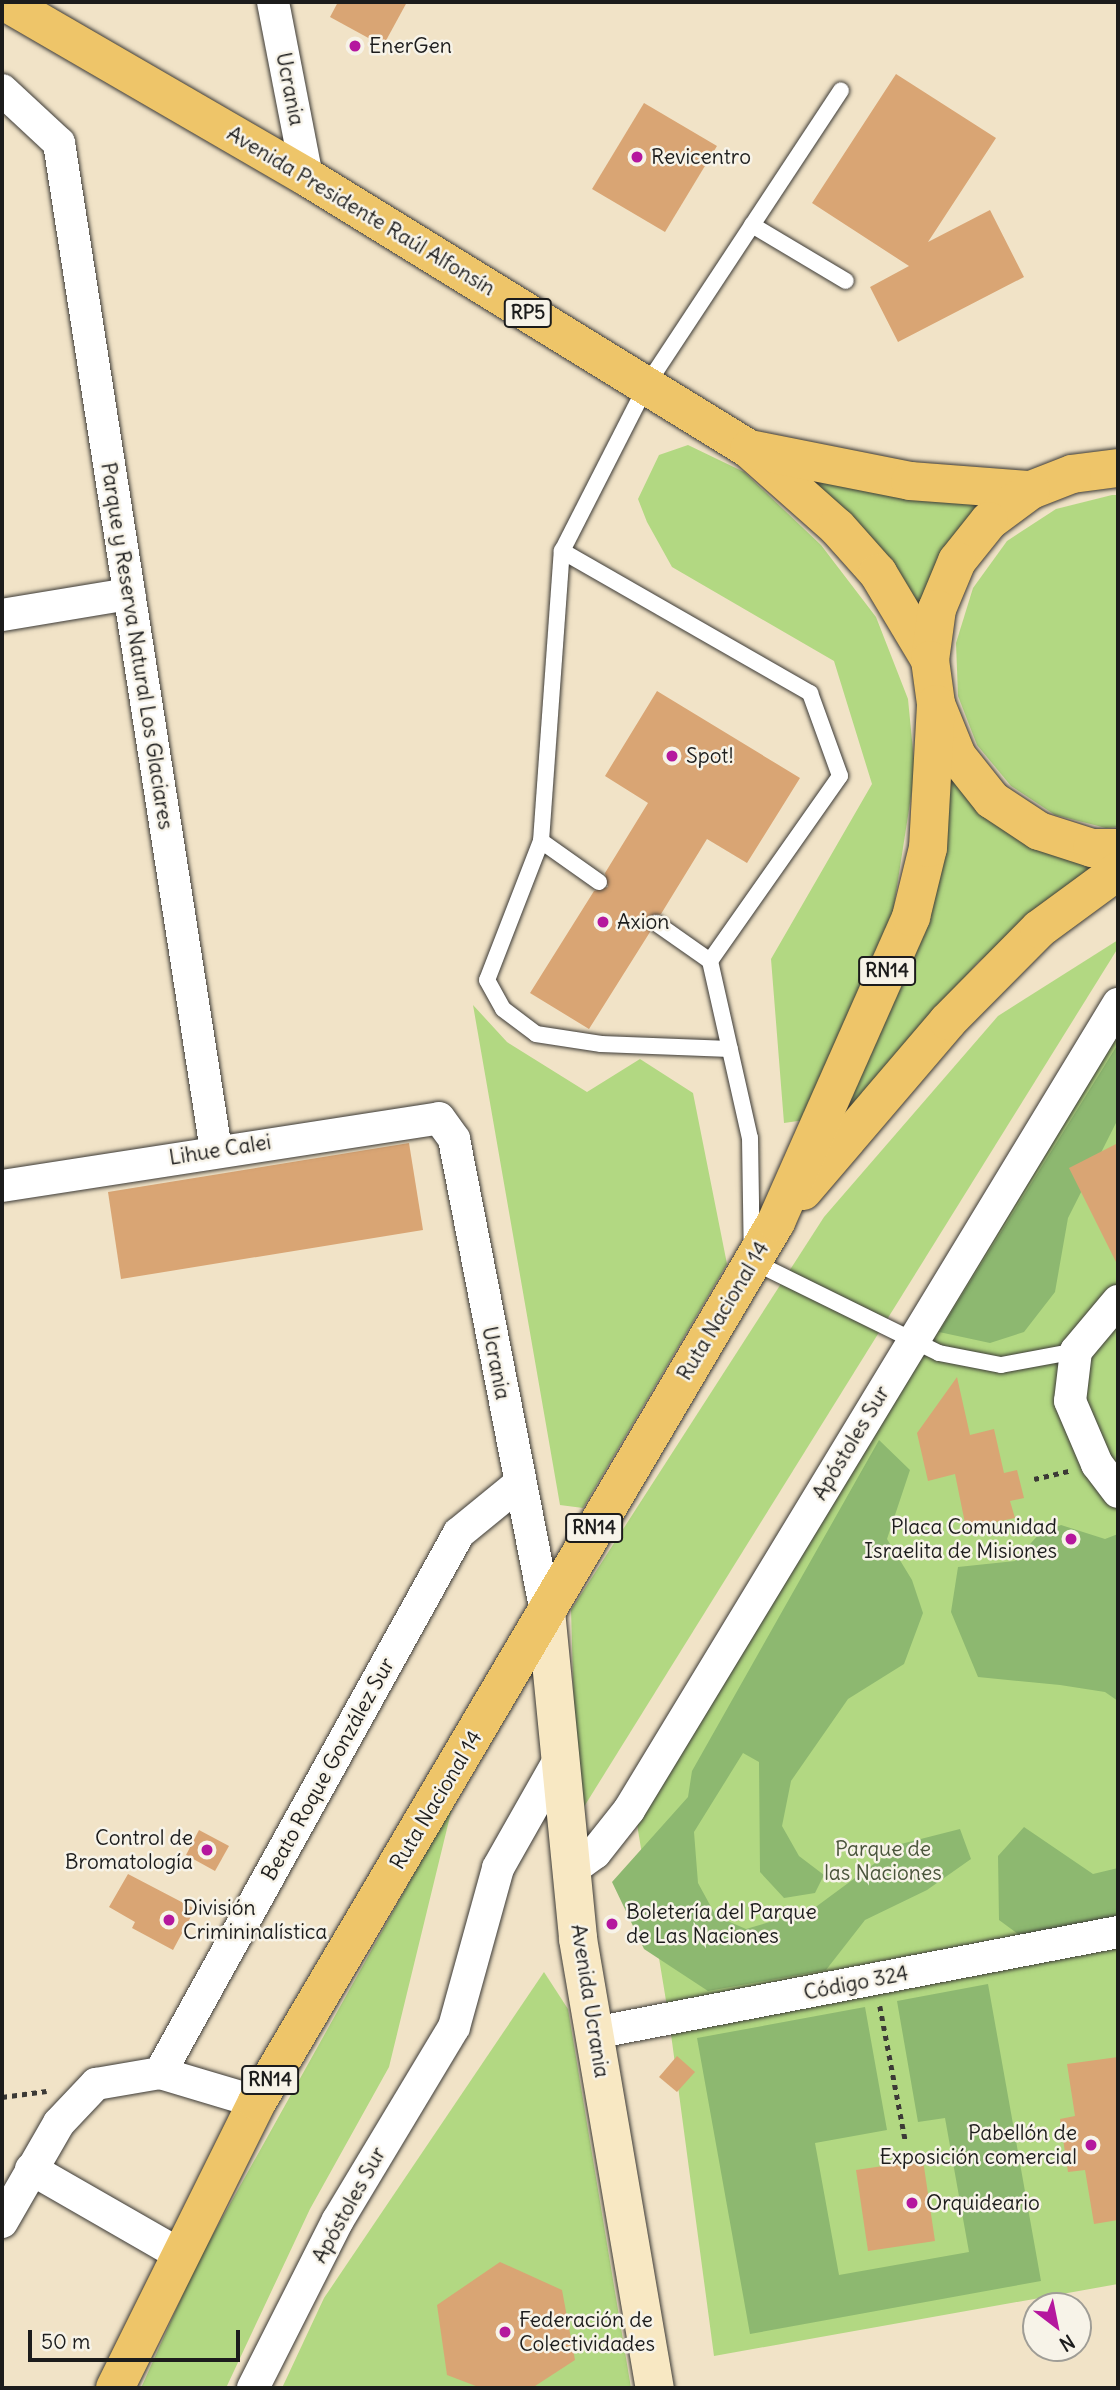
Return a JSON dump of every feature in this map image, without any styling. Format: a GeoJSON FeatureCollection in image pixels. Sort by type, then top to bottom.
{"type":"FeatureCollection","features":[{"type":"Feature","properties":{"kind":"main road","name":"Avenida Presidente Raúl Alfonsín"},"geometry":{"type":"LineString","coordinates":[[5,2],[307,177],[749,449],[837,527],[878,573],[930,660]]}},
{"type":"Feature","properties":{"kind":"main road","name":"RN14"},"geometry":{"type":"LineString","coordinates":[[1118,444],[1072,474],[1031,490],[989,521],[957,561],[937,609],[930,660],[936,704],[957,756],[992,800],[1038,831],[1092,848],[1118,848]]}},
{"type":"Feature","properties":{"kind":"main road","name":"Avenida Presidente Raúl Alfonsín"},"geometry":{"type":"LineString","coordinates":[[749,449],[910,481],[1031,490]]}},
{"type":"Feature","properties":{"kind":"main road","name":"RN14"},"geometry":{"type":"LineString","coordinates":[[1072,474],[1118,468]]}},
{"type":"Feature","properties":{"kind":"main road","name":"Ruta Nacional 14"},"geometry":{"type":"LineString","coordinates":[[115,2388],[179,2254],[257,2102],[776,1222],[911,917],[928,848],[936,704]]}},
{"type":"Feature","properties":{"kind":"main road","name":"Ruta Nacional 14"},"geometry":{"type":"LineString","coordinates":[[776,1222],[948,1021],[1039,929],[1118,871]]}},
{"type":"Feature","properties":{"kind":"main road","name":"Avenida Ucrania"},"geometry":{"type":"LineString","coordinates":[[546,1611],[570,1871],[594,2033],[655,2388]]}},
{"type":"Feature","properties":{"kind":"street","name":"Ucrania"},"geometry":{"type":"LineString","coordinates":[[273,2],[307,177]]}},
{"type":"Feature","properties":{"kind":"street","name":"Parque y Reserva Natural Los Glaciares"},"geometry":{"type":"LineString","coordinates":[[2,90],[59,143],[216,1150]]}},
{"type":"Feature","properties":{"kind":"street"},"geometry":{"type":"LineString","coordinates":[[2,615],[129,594]]}},
{"type":"Feature","properties":{"kind":"street","name":"Apóstoles Sur"},"geometry":{"type":"LineString","coordinates":[[570,1871],[595,1853],[629,1810],[1118,1004]]}},
{"type":"Feature","properties":{"kind":"street","name":"Ucrania"},"geometry":{"type":"LineString","coordinates":[[439,1118],[454,1139],[519,1484],[546,1611]]}},
{"type":"Feature","properties":{"kind":"street","name":"Lihue Calei"},"geometry":{"type":"LineString","coordinates":[[2,1185],[216,1150],[439,1118]]}},
{"type":"Feature","properties":{"kind":"street"},"geometry":{"type":"LineString","coordinates":[[1118,1301],[1076,1351],[1070,1401],[1097,1464],[1118,1492]]}},
{"type":"Feature","properties":{"kind":"street","name":"Beato Roque González Sur"},"geometry":{"type":"LineString","coordinates":[[160,2073],[459,1533],[519,1484]]}},
{"type":"Feature","properties":{"kind":"street","name":"Apóstoles Sur"},"geometry":{"type":"LineString","coordinates":[[253,2388],[338,2220],[454,2026],[498,1868],[558,1762]]}},
{"type":"Feature","properties":{"kind":"street","name":"Código 324"},"geometry":{"type":"LineString","coordinates":[[594,2033],[1118,1932]]}},
{"type":"Feature","properties":{"kind":"street"},"geometry":{"type":"LineString","coordinates":[[2,2222],[59,2123],[96,2084],[160,2073],[257,2102]]}},
{"type":"Feature","properties":{"kind":"street"},"geometry":{"type":"LineString","coordinates":[[32,2169],[179,2254]]}},
{"type":"Feature","properties":{"kind":"lane"},"geometry":{"type":"LineString","coordinates":[[730,1049],[601,1045],[536,1034],[503,1009],[487,980],[541,841],[562,551],[646,386],[841,90]]}},
{"type":"Feature","properties":{"kind":"lane"},"geometry":{"type":"LineString","coordinates":[[752,225],[846,281]]}},
{"type":"Feature","properties":{"kind":"lane"},"geometry":{"type":"LineString","coordinates":[[562,551],[810,693],[840,776],[710,961]]}},
{"type":"Feature","properties":{"kind":"lane"},"geometry":{"type":"LineString","coordinates":[[541,841],[599,882]]}},
{"type":"Feature","properties":{"kind":"lane"},"geometry":{"type":"LineString","coordinates":[[656,923],[710,961],[750,1138],[752,1261],[939,1353],[1001,1365],[1076,1351]]}},
{"type":"Feature","properties":{"kind":"path"},"geometry":{"type":"LineString","coordinates":[[875,1979],[906,2143]]}},
{"type":"Feature","properties":{"kind":"green space"},"geometry":{"type":"Polygon","coordinates":[[[688,445],[744,472],[821,545],[876,617],[908,699],[915,771],[893,912],[805,1120],[784,1123],[771,959],[872,784],[834,661],[672,567],[647,522],[638,499],[659,455],[688,445]]]}},
{"type":"Feature","properties":{"kind":"green space"},"geometry":{"type":"Polygon","coordinates":[[[797,473],[994,504],[937,558],[921,628],[797,473]]]}},
{"type":"Feature","properties":{"kind":"green space"},"geometry":{"type":"Polygon","coordinates":[[[1118,495],[1118,827],[1106,828],[1055,815],[1011,786],[977,745],[958,696],[956,643],[973,588],[1007,541],[1056,509],[1118,495]]]}},
{"type":"Feature","properties":{"kind":"green space"},"geometry":{"type":"Polygon","coordinates":[[[948,769],[1110,868],[978,962],[840,1123],[948,769]]]}},
{"type":"Feature","properties":{"kind":"green space"},"geometry":{"type":"Polygon","coordinates":[[[1118,940],[1118,948],[577,1818],[571,1610],[824,1217],[998,1016],[1118,940]]]}},
{"type":"Feature","properties":{"kind":"green space"},"geometry":{"type":"Polygon","coordinates":[[[473,1005],[507,1042],[587,1092],[640,1059],[693,1093],[727,1264],[583,1508],[560,1505],[473,1005]]]}},
{"type":"Feature","properties":{"kind":"green space","name":"Parque de las Naciones"},"geometry":{"type":"Polygon","coordinates":[[[1118,1029],[1118,2284],[1073,2292],[1022,2292],[1022,2301],[714,2356],[669,2019],[635,1812],[1118,1029]]]}},
{"type":"Feature","properties":{"kind":"green space"},"geometry":{"type":"Polygon","coordinates":[[[1118,1044],[1118,1119],[1068,1218],[1055,1292],[1024,1332],[990,1343],[939,1332],[1118,1044]]]}},
{"type":"Feature","properties":{"kind":"green space"},"geometry":{"type":"Polygon","coordinates":[[[879,1440],[910,1470],[887,1539],[912,1580],[923,1613],[904,1664],[848,1699],[791,1781],[782,1826],[799,1856],[824,1875],[815,1893],[784,1898],[760,1872],[759,1762],[743,1753],[694,1832],[698,1883],[716,1916],[746,1929],[813,1909],[901,1844],[960,1829],[971,1859],[927,1890],[865,1920],[826,1970],[708,1991],[644,1949],[612,1882],[688,1797],[692,1771],[879,1440]]]}},
{"type":"Feature","properties":{"kind":"green space"},"geometry":{"type":"Polygon","coordinates":[[[1061,1525],[1105,1539],[1118,1534],[1118,1701],[1105,1692],[978,1677],[951,1612],[958,1567],[1015,1561],[1039,1534],[1061,1525]]]}},
{"type":"Feature","properties":{"kind":"green space"},"geometry":{"type":"Polygon","coordinates":[[[453,1804],[389,2067],[310,2209],[226,2388],[141,2388],[196,2265],[453,1804]]]}},
{"type":"Feature","properties":{"kind":"green space"},"geometry":{"type":"Polygon","coordinates":[[[1024,1827],[1093,1874],[1118,1868],[1118,1919],[1022,1937],[999,1920],[998,1856],[1024,1827]]]}},
{"type":"Feature","properties":{"kind":"green space"},"geometry":{"type":"Polygon","coordinates":[[[544,1972],[568,2009],[631,2388],[282,2388],[324,2298],[544,1972]]]}},
{"type":"Feature","properties":{"kind":"green space"},"geometry":{"type":"Polygon","coordinates":[[[988,1984],[1041,2281],[750,2334],[697,2038],[865,2007],[887,2130],[815,2143],[839,2275],[969,2252],[945,2118],[918,2122],[897,2001],[988,1984]]]}},
{"type":"Feature","properties":{"kind":"building"},"geometry":{"type":"Polygon","coordinates":[[[338,2],[407,2],[383,46],[330,17],[338,2]]]}},
{"type":"Feature","properties":{"kind":"building"},"geometry":{"type":"Polygon","coordinates":[[[896,74],[996,138],[928,242],[990,210],[1024,277],[898,342],[870,287],[909,266],[812,203],[896,74]]]}},
{"type":"Feature","properties":{"kind":"building"},"geometry":{"type":"Polygon","coordinates":[[[644,103],[717,146],[665,232],[592,189],[644,103]]]}},
{"type":"Feature","properties":{"kind":"building"},"geometry":{"type":"Polygon","coordinates":[[[657,691],[800,778],[747,863],[707,839],[661,914],[647,918],[650,932],[589,1029],[530,993],[594,891],[608,887],[605,873],[648,803],[605,776],[657,691]]]}},
{"type":"Feature","properties":{"kind":"building"},"geometry":{"type":"Polygon","coordinates":[[[409,1143],[423,1230],[121,1279],[108,1192],[409,1143]]]}},
{"type":"Feature","properties":{"kind":"building"},"geometry":{"type":"Polygon","coordinates":[[[1118,1143],[1118,1266],[1069,1168],[1118,1143]]]}},
{"type":"Feature","properties":{"kind":"building"},"geometry":{"type":"Polygon","coordinates":[[[957,1377],[970,1435],[994,1429],[1004,1473],[1017,1470],[1024,1498],[1010,1501],[1015,1518],[966,1528],[955,1474],[928,1481],[917,1433],[957,1377]]]}},
{"type":"Feature","properties":{"kind":"building","name":"Control de Bromatología"},"geometry":{"type":"Polygon","coordinates":[[[199,1830],[229,1846],[215,1871],[186,1855],[199,1830]]]}},
{"type":"Feature","properties":{"kind":"building"},"geometry":{"type":"Polygon","coordinates":[[[128,1874],[195,1909],[173,1950],[132,1928],[135,1922],[109,1907],[128,1874]]]}},
{"type":"Feature","properties":{"kind":"building"},"geometry":{"type":"Polygon","coordinates":[[[677,2056],[695,2072],[677,2092],[659,2077],[677,2056]]]}},
{"type":"Feature","properties":{"kind":"building","name":"Pabellón de Exposición comercial"},"geometry":{"type":"Polygon","coordinates":[[[1118,2057],[1118,2220],[1094,2224],[1085,2170],[1068,2172],[1060,2119],[1075,2116],[1067,2064],[1118,2057]]]}},
{"type":"Feature","properties":{"kind":"building"},"geometry":{"type":"Polygon","coordinates":[[[923,2160],[935,2241],[868,2251],[856,2170],[923,2160]]]}},
{"type":"Feature","properties":{"kind":"building","name":"Federación de Colectividades"},"geometry":{"type":"Polygon","coordinates":[[[500,2262],[562,2290],[575,2360],[532,2388],[481,2388],[447,2375],[437,2305],[500,2262]]]}},
{"type":"Feature","properties":{"kind":"place","name":"EnerGen"},"geometry":{"type":"Point","coordinates":[355,46]}},
{"type":"Feature","properties":{"kind":"place","name":"Revicentro"},"geometry":{"type":"Point","coordinates":[637,157]}},
{"type":"Feature","properties":{"kind":"place","name":"Spot!"},"geometry":{"type":"Point","coordinates":[672,756]}},
{"type":"Feature","properties":{"kind":"place","name":"Axion"},"geometry":{"type":"Point","coordinates":[603,922]}},
{"type":"Feature","properties":{"kind":"place","name":"Placa Comunidad Israelita de Misiones"},"geometry":{"type":"Point","coordinates":[1071,1539]}},
{"type":"Feature","properties":{"kind":"place","name":"Control de Bromatología"},"geometry":{"type":"Point","coordinates":[207,1850]}},
{"type":"Feature","properties":{"kind":"place","name":"División Crimininalística"},"geometry":{"type":"Point","coordinates":[169,1920]}},
{"type":"Feature","properties":{"kind":"place","name":"Boletería del Parque de Las Naciones"},"geometry":{"type":"Point","coordinates":[612,1924]}},
{"type":"Feature","properties":{"kind":"place","name":"Pabellón de Exposición comercial"},"geometry":{"type":"Point","coordinates":[1091,2145]}},
{"type":"Feature","properties":{"kind":"place","name":"Orquideario"},"geometry":{"type":"Point","coordinates":[912,2203]}},
{"type":"Feature","properties":{"kind":"place","name":"Federación de Colectividades"},"geometry":{"type":"Point","coordinates":[505,2332]}}]}
